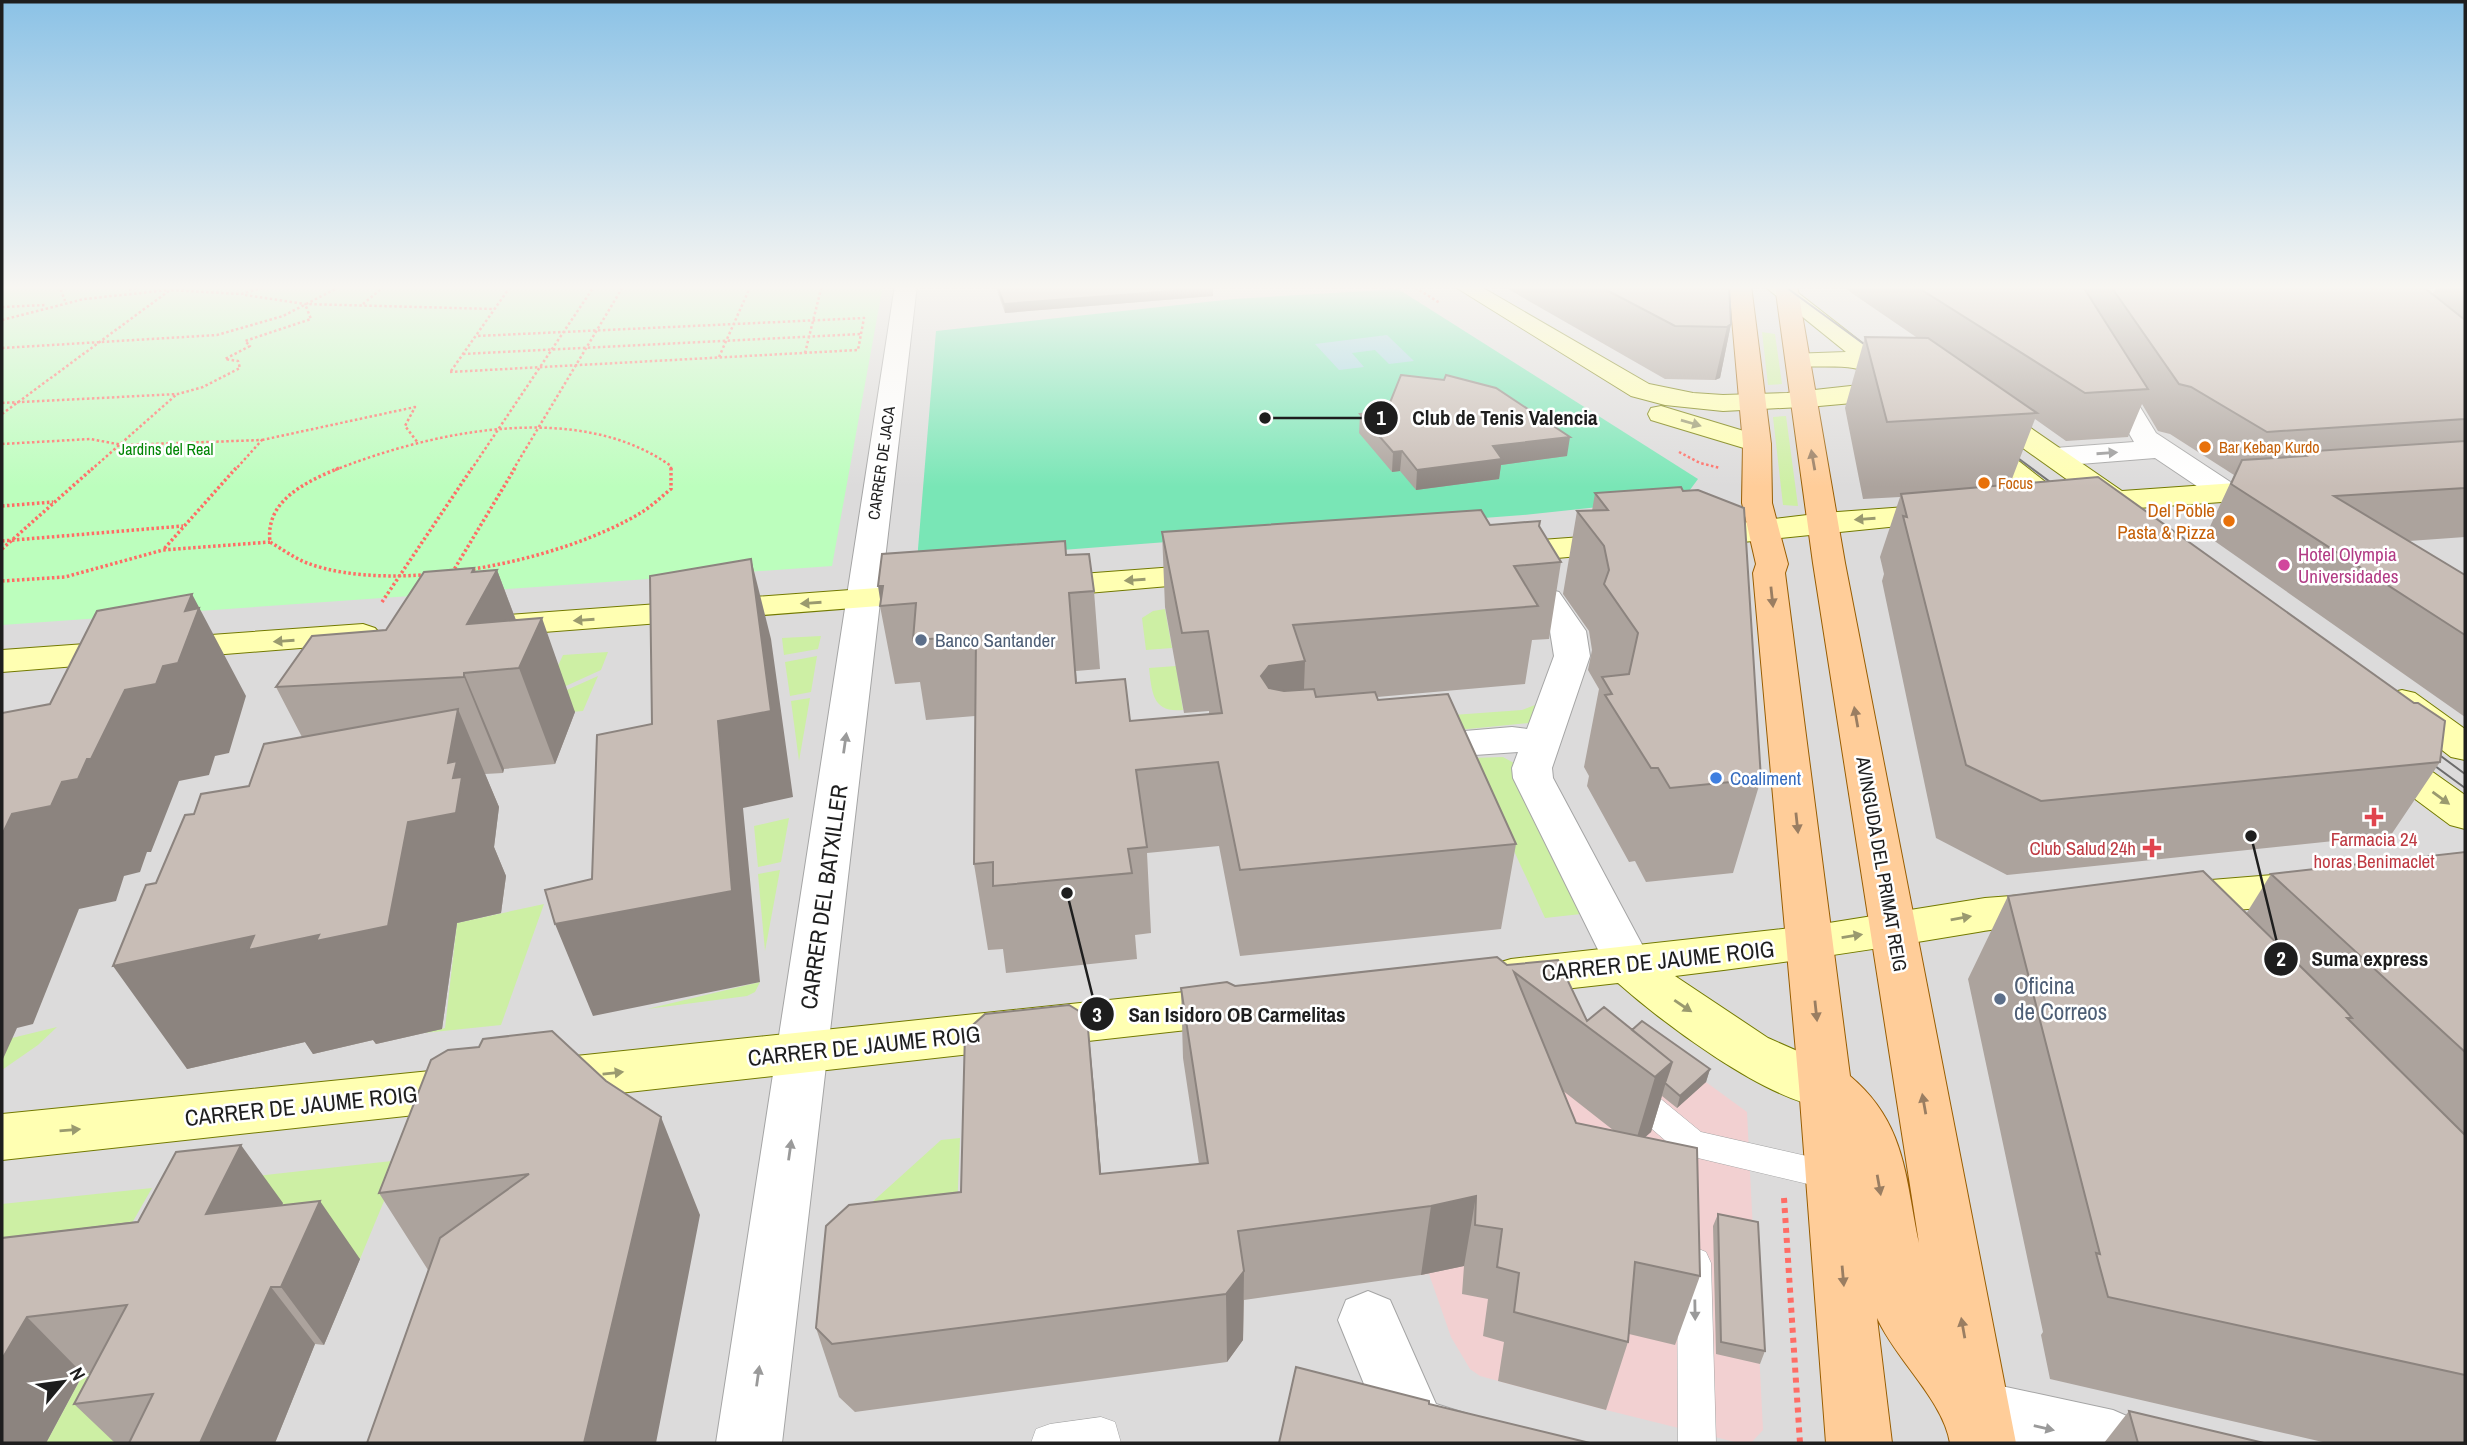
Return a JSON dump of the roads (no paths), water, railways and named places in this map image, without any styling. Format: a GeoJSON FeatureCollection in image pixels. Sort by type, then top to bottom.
{"type":"FeatureCollection","features":[{"type":"Feature","properties":{"kind":"main road"},"geometry":{"type":"LineString","coordinates":[[1748,352],[1757,444],[1757,503],[1772,564],[1769,573],[1825,1086],[1809,1189],[1859,1443]]}},
{"type":"Feature","properties":{"kind":"main road","name":"AVINGUDA DEL PRIMAT REIG"},"geometry":{"type":"LineString","coordinates":[[1799,352],[1824,522],[1980,1428]]}},
{"type":"Feature","properties":{"kind":"main road"},"geometry":{"type":"LineString","coordinates":[[1825,1086],[1853,1110],[1869,1134],[1902,1305],[1980,1428]]}},
{"type":"Feature","properties":{"kind":"street","name":"CARRER DE JACA"},"geometry":{"type":"LineString","coordinates":[[865,599],[897,352]]}},
{"type":"Feature","properties":{"kind":"street"},"geometry":{"type":"LineString","coordinates":[[1550,352],[1623,397],[1663,415],[1757,444]]}},
{"type":"Feature","properties":{"kind":"street"},"geometry":{"type":"LineString","coordinates":[[1576,352],[1640,390],[1685,402],[1884,391],[1894,383],[1889,374],[1846,359],[1800,359]]}},
{"type":"Feature","properties":{"kind":"street"},"geometry":{"type":"LineString","coordinates":[[1864,352],[1923,401]]}},
{"type":"Feature","properties":{"kind":"street"},"geometry":{"type":"LineString","coordinates":[[2094,352],[2145,438],[2227,493]]}},
{"type":"Feature","properties":{"kind":"street"},"geometry":{"type":"LineString","coordinates":[[1968,396],[2159,531]]}},
{"type":"Feature","properties":{"kind":"street"},"geometry":{"type":"LineString","coordinates":[[1955,425],[2093,535]]}},
{"type":"Feature","properties":{"kind":"street"},"geometry":{"type":"LineString","coordinates":[[2055,457],[2158,449]]}},
{"type":"Feature","properties":{"kind":"street"},"geometry":{"type":"LineString","coordinates":[[2015,507],[2306,487]]}},
{"type":"Feature","properties":{"kind":"street"},"geometry":{"type":"LineString","coordinates":[[1472,556],[1974,510]]}},
{"type":"Feature","properties":{"kind":"street"},"geometry":{"type":"LineString","coordinates":[[1003,589],[1251,572]]}},
{"type":"Feature","properties":{"kind":"street"},"geometry":{"type":"LineString","coordinates":[[464,628],[964,592]]}},
{"type":"Feature","properties":{"kind":"street","name":"CARRER DEL BATXILLER"},"geometry":{"type":"LineString","coordinates":[[749,1443],[865,599]]}},
{"type":"Feature","properties":{"kind":"street"},"geometry":{"type":"LineString","coordinates":[[1547,599],[1568,631],[1572,656],[1532,768],[1533,778],[1629,965],[1650,984],[1775,1066],[1800,1079],[1825,1086]]}},
{"type":"Feature","properties":{"kind":"street"},"geometry":{"type":"LineString","coordinates":[[2,662],[396,633]]}},
{"type":"Feature","properties":{"kind":"street"},"geometry":{"type":"LineString","coordinates":[[102,687],[131,652]]}},
{"type":"Feature","properties":{"kind":"street"},"geometry":{"type":"LineString","coordinates":[[2374,682],[2465,748]]}},
{"type":"Feature","properties":{"kind":"street"},"geometry":{"type":"LineString","coordinates":[[2357,737],[2465,816]]}},
{"type":"Feature","properties":{"kind":"street"},"geometry":{"type":"LineString","coordinates":[[1377,750],[1512,739],[1540,743]]}},
{"type":"Feature","properties":{"kind":"street","name":"CARRER DE JAUME ROIG"},"geometry":{"type":"LineString","coordinates":[[1470,981],[1557,984],[1629,965],[1810,943],[1985,914],[2356,884]]}},
{"type":"Feature","properties":{"kind":"street"},"geometry":{"type":"LineString","coordinates":[[2121,904],[2183,947]]}},
{"type":"Feature","properties":{"kind":"street","name":"CARRER DE JAUME ROIG"},"geometry":{"type":"LineString","coordinates":[[2,1137],[1280,1001]]}},
{"type":"Feature","properties":{"kind":"street"},"geometry":{"type":"LineString","coordinates":[[1368,1320],[1415,1431],[1464,1443]]}},
{"type":"Feature","properties":{"kind":"street"},"geometry":{"type":"LineString","coordinates":[[1980,1428],[2113,1443]]}},
{"type":"Feature","properties":{"kind":"lane"},"geometry":{"type":"LineString","coordinates":[[1614,1078],[1692,1158],[1809,1189]]}},
{"type":"Feature","properties":{"kind":"lane"},"geometry":{"type":"LineString","coordinates":[[1693,1226],[1697,1443]]}},
{"type":"Feature","properties":{"kind":"lane"},"geometry":{"type":"LineString","coordinates":[[1050,1443],[1101,1436],[1102,1443]]}},
{"type":"Feature","properties":{"kind":"water"},"geometry":{"type":"Polygon","coordinates":[[[1323,352],[1356,352],[1352,353],[1364,367],[1339,370],[1323,352]]]}},
{"type":"Feature","properties":{"kind":"water"},"geometry":{"type":"Polygon","coordinates":[[[1377,352],[1405,352],[1414,361],[1389,364],[1377,352]]]}},
{"type":"Feature","properties":{"kind":"tram line"},"geometry":{"type":"LineString","coordinates":[[1875,352],[1879,355]]}},
{"type":"Feature","properties":{"kind":"tram line"},"geometry":{"type":"LineString","coordinates":[[2003,447],[2065,493]]}},
{"type":"Feature","properties":{"kind":"tram line"},"geometry":{"type":"LineString","coordinates":[[2426,745],[2465,774]]}},
{"type":"Feature","properties":{"kind":"tram line"},"geometry":{"type":"LineString","coordinates":[[2420,755],[2465,788]]}},
{"type":"Feature","properties":{"kind":"place","name":"Club de Tenis Valencia"},"geometry":{"type":"Point","coordinates":[1265,418]}},
{"type":"Feature","properties":{"kind":"place","name":"Bar Kebap Kurdo"},"geometry":{"type":"Point","coordinates":[2205,447]}},
{"type":"Feature","properties":{"kind":"place","name":"Focus"},"geometry":{"type":"Point","coordinates":[1984,483]}},
{"type":"Feature","properties":{"kind":"place","name":"Del Poble Pasta & Pizza"},"geometry":{"type":"Point","coordinates":[2229,521]}},
{"type":"Feature","properties":{"kind":"place","name":"Hotel Olympia Universidades"},"geometry":{"type":"Point","coordinates":[2284,565]}},
{"type":"Feature","properties":{"kind":"place","name":"Banco Santander"},"geometry":{"type":"Point","coordinates":[921,640]}},
{"type":"Feature","properties":{"kind":"place","name":"Coaliment"},"geometry":{"type":"Point","coordinates":[1716,778]}},
{"type":"Feature","properties":{"kind":"place","name":"Farmacia 24 horas Benimaclet"},"geometry":{"type":"Point","coordinates":[2374,817]}},
{"type":"Feature","properties":{"kind":"place","name":"Suma express"},"geometry":{"type":"Point","coordinates":[2251,836]}},
{"type":"Feature","properties":{"kind":"place","name":"Club Salud 24h"},"geometry":{"type":"Point","coordinates":[2152,848]}},
{"type":"Feature","properties":{"kind":"place","name":"San Isidoro OB Carmelitas"},"geometry":{"type":"Point","coordinates":[1067,893]}},
{"type":"Feature","properties":{"kind":"place","name":"Oficina de Correos"},"geometry":{"type":"Point","coordinates":[2000,999]}},
{"type":"Feature","properties":{"kind":"park label","name":"Jardins del Real"},"geometry":{"type":"Point","coordinates":[166,449]}}]}
